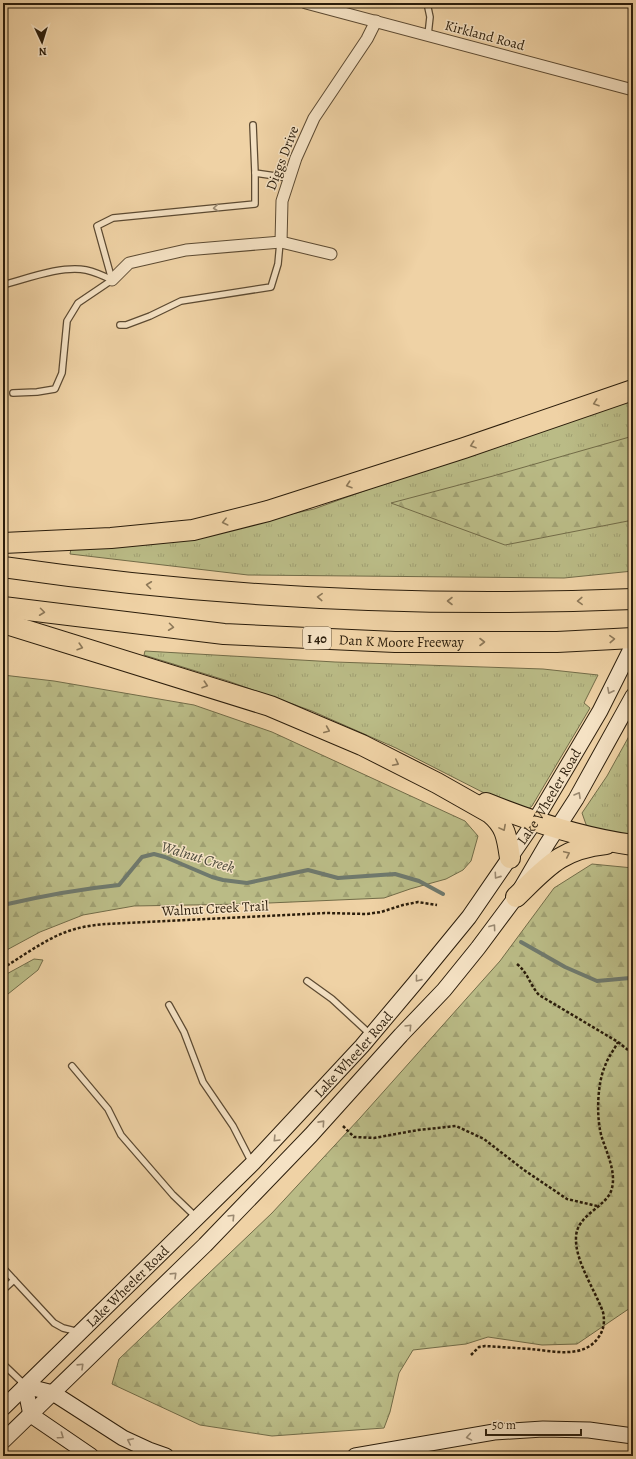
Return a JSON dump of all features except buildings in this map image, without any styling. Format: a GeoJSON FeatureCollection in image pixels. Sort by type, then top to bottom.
{"type":"FeatureCollection","features":[{"type":"Feature","properties":{"kind":"highway"},"geometry":{"type":"LineString","coordinates":[[3,543],[111,538],[193,530],[268,511],[464,448],[633,390]]}},
{"type":"Feature","properties":{"kind":"highway"},"geometry":{"type":"LineString","coordinates":[[3,567],[166,587],[344,599],[541,602],[633,598]]}},
{"type":"Feature","properties":{"kind":"highway","name":"Dan K Moore Freeway"},"geometry":{"type":"LineString","coordinates":[[3,607],[224,634],[395,642],[557,642],[633,638]]}},
{"type":"Feature","properties":{"kind":"highway"},"geometry":{"type":"LineString","coordinates":[[3,623],[270,706],[362,745],[437,783],[498,819],[506,834],[510,858]]}},
{"type":"Feature","properties":{"kind":"highway"},"geometry":{"type":"LineString","coordinates":[[437,783],[521,817],[598,840],[624,844]]}},
{"type":"Feature","properties":{"kind":"highway"},"geometry":{"type":"LineString","coordinates":[[516,897],[546,868],[560,857],[581,848],[624,844]]}},
{"type":"Feature","properties":{"kind":"main road","name":"Lake Wheeler Road"},"geometry":{"type":"LineString","coordinates":[[3,1408],[252,1163],[371,1035],[415,983],[468,917],[535,821],[600,711],[633,645]]}},
{"type":"Feature","properties":{"kind":"main road","name":"Lake Wheeler Road"},"geometry":{"type":"LineString","coordinates":[[3,1441],[205,1245],[311,1135],[401,1035],[444,990],[516,897],[576,799],[633,696]]}},
{"type":"Feature","properties":{"kind":"main road"},"geometry":{"type":"LineString","coordinates":[[91,1456],[31,1415],[25,1386],[53,1393],[123,1438],[166,1456]]}},
{"type":"Feature","properties":{"kind":"main road"},"geometry":{"type":"LineString","coordinates":[[355,1456],[494,1432],[542,1429],[589,1430],[633,1436]]}},
{"type":"Feature","properties":{"kind":"street","name":"Kirkland Road"},"geometry":{"type":"LineString","coordinates":[[306,3],[633,90]]}},
{"type":"Feature","properties":{"kind":"street","name":"Diggs Drive"},"geometry":{"type":"LineString","coordinates":[[280,242],[282,201],[296,158],[314,118],[367,39],[376,21]]}},
{"type":"Feature","properties":{"kind":"street"},"geometry":{"type":"LineString","coordinates":[[112,280],[129,263],[186,250],[280,242],[331,254]]}},
{"type":"Feature","properties":{"kind":"lane"},"geometry":{"type":"LineString","coordinates":[[427,3],[430,17],[428,35]]}},
{"type":"Feature","properties":{"kind":"lane"},"geometry":{"type":"LineString","coordinates":[[112,280],[97,226],[113,218],[147,216],[255,204],[253,125]]}},
{"type":"Feature","properties":{"kind":"lane"},"geometry":{"type":"LineString","coordinates":[[255,173],[289,178]]}},
{"type":"Feature","properties":{"kind":"lane"},"geometry":{"type":"LineString","coordinates":[[120,325],[126,325],[150,316],[181,301],[271,287],[278,264],[280,242]]}},
{"type":"Feature","properties":{"kind":"lane"},"geometry":{"type":"LineString","coordinates":[[3,285],[61,270],[78,269],[87,270],[112,280]]}},
{"type":"Feature","properties":{"kind":"lane"},"geometry":{"type":"LineString","coordinates":[[13,394],[55,389],[62,373],[67,321],[78,303],[112,280]]}},
{"type":"Feature","properties":{"kind":"lane"},"geometry":{"type":"LineString","coordinates":[[308,981],[332,999],[371,1035]]}},
{"type":"Feature","properties":{"kind":"lane"},"geometry":{"type":"LineString","coordinates":[[169,1005],[184,1032],[203,1082],[233,1126],[252,1163]]}},
{"type":"Feature","properties":{"kind":"lane"},"geometry":{"type":"LineString","coordinates":[[72,1066],[108,1109],[121,1135],[173,1195],[197,1218]]}},
{"type":"Feature","properties":{"kind":"lane"},"geometry":{"type":"LineString","coordinates":[[3,1268],[54,1323],[63,1328],[81,1332]]}},
{"type":"Feature","properties":{"kind":"lane"},"geometry":{"type":"LineString","coordinates":[[3,1290],[14,1280]]}},
{"type":"Feature","properties":{"kind":"lane"},"geometry":{"type":"LineString","coordinates":[[3,1364],[25,1386]]}},
{"type":"Feature","properties":{"kind":"path","name":"Walnut Creek Trail"},"geometry":{"type":"LineString","coordinates":[[3,968],[50,939],[86,926],[325,912],[367,914],[418,902],[437,905]]}},
{"type":"Feature","properties":{"kind":"path"},"geometry":{"type":"LineString","coordinates":[[517,964],[526,973],[538,995],[618,1042],[633,1054]]}},
{"type":"Feature","properties":{"kind":"path"},"geometry":{"type":"LineString","coordinates":[[470,1355],[479,1347],[484,1346],[551,1351],[574,1351],[585,1349],[596,1340],[604,1327],[605,1320],[603,1312],[577,1254],[575,1237],[582,1222],[610,1193],[613,1180],[599,1122],[600,1081],[604,1066],[618,1042]]}},
{"type":"Feature","properties":{"kind":"path"},"geometry":{"type":"LineString","coordinates":[[343,1126],[354,1137],[374,1138],[418,1130],[456,1126],[484,1139],[524,1170],[567,1199],[597,1206]]}},
{"type":"Feature","properties":{"kind":"green space"},"geometry":{"type":"Polygon","coordinates":[[[633,400],[633,571],[564,578],[248,575],[70,554],[71,549],[196,535],[314,509],[408,475],[633,400]]]}},
{"type":"Feature","properties":{"kind":"green space"},"geometry":{"type":"Polygon","coordinates":[[[633,436],[633,520],[505,545],[391,503],[493,476],[633,436]]]}},
{"type":"Feature","properties":{"kind":"green space"},"geometry":{"type":"Polygon","coordinates":[[[145,651],[335,662],[543,669],[598,675],[584,703],[590,708],[532,806],[527,810],[494,798],[396,748],[312,711],[228,681],[144,655],[145,651]]]}},
{"type":"Feature","properties":{"kind":"green space"},"geometry":{"type":"Polygon","coordinates":[[[3,675],[54,681],[194,705],[272,732],[465,821],[478,836],[471,861],[463,870],[446,879],[384,898],[246,904],[134,906],[83,915],[40,932],[3,952],[3,675]]]}},
{"type":"Feature","properties":{"kind":"green space"},"geometry":{"type":"Polygon","coordinates":[[[633,729],[633,838],[588,830],[582,813],[607,776],[633,729]]]}},
{"type":"Feature","properties":{"kind":"green space"},"geometry":{"type":"Polygon","coordinates":[[[592,864],[633,868],[633,1306],[577,1344],[542,1345],[488,1337],[466,1344],[413,1350],[399,1373],[390,1412],[384,1428],[272,1436],[200,1425],[112,1384],[119,1359],[272,1213],[360,1118],[500,961],[554,888],[592,864]]]}},
{"type":"Feature","properties":{"kind":"green space"},"geometry":{"type":"Polygon","coordinates":[[[34,959],[43,960],[38,970],[3,998],[3,976],[34,959]]]}},
{"type":"Feature","properties":{"kind":"waterway","name":"Walnut Creek"},"geometry":{"type":"LineString","coordinates":[[3,905],[61,893],[119,885],[142,857],[154,854],[223,880],[247,883],[308,870],[338,878],[395,874],[419,881],[443,894]]}},
{"type":"Feature","properties":{"kind":"waterway","name":"Walnut Creek"},"geometry":{"type":"LineString","coordinates":[[521,942],[565,967],[597,981],[630,978],[633,983]]}}]}
